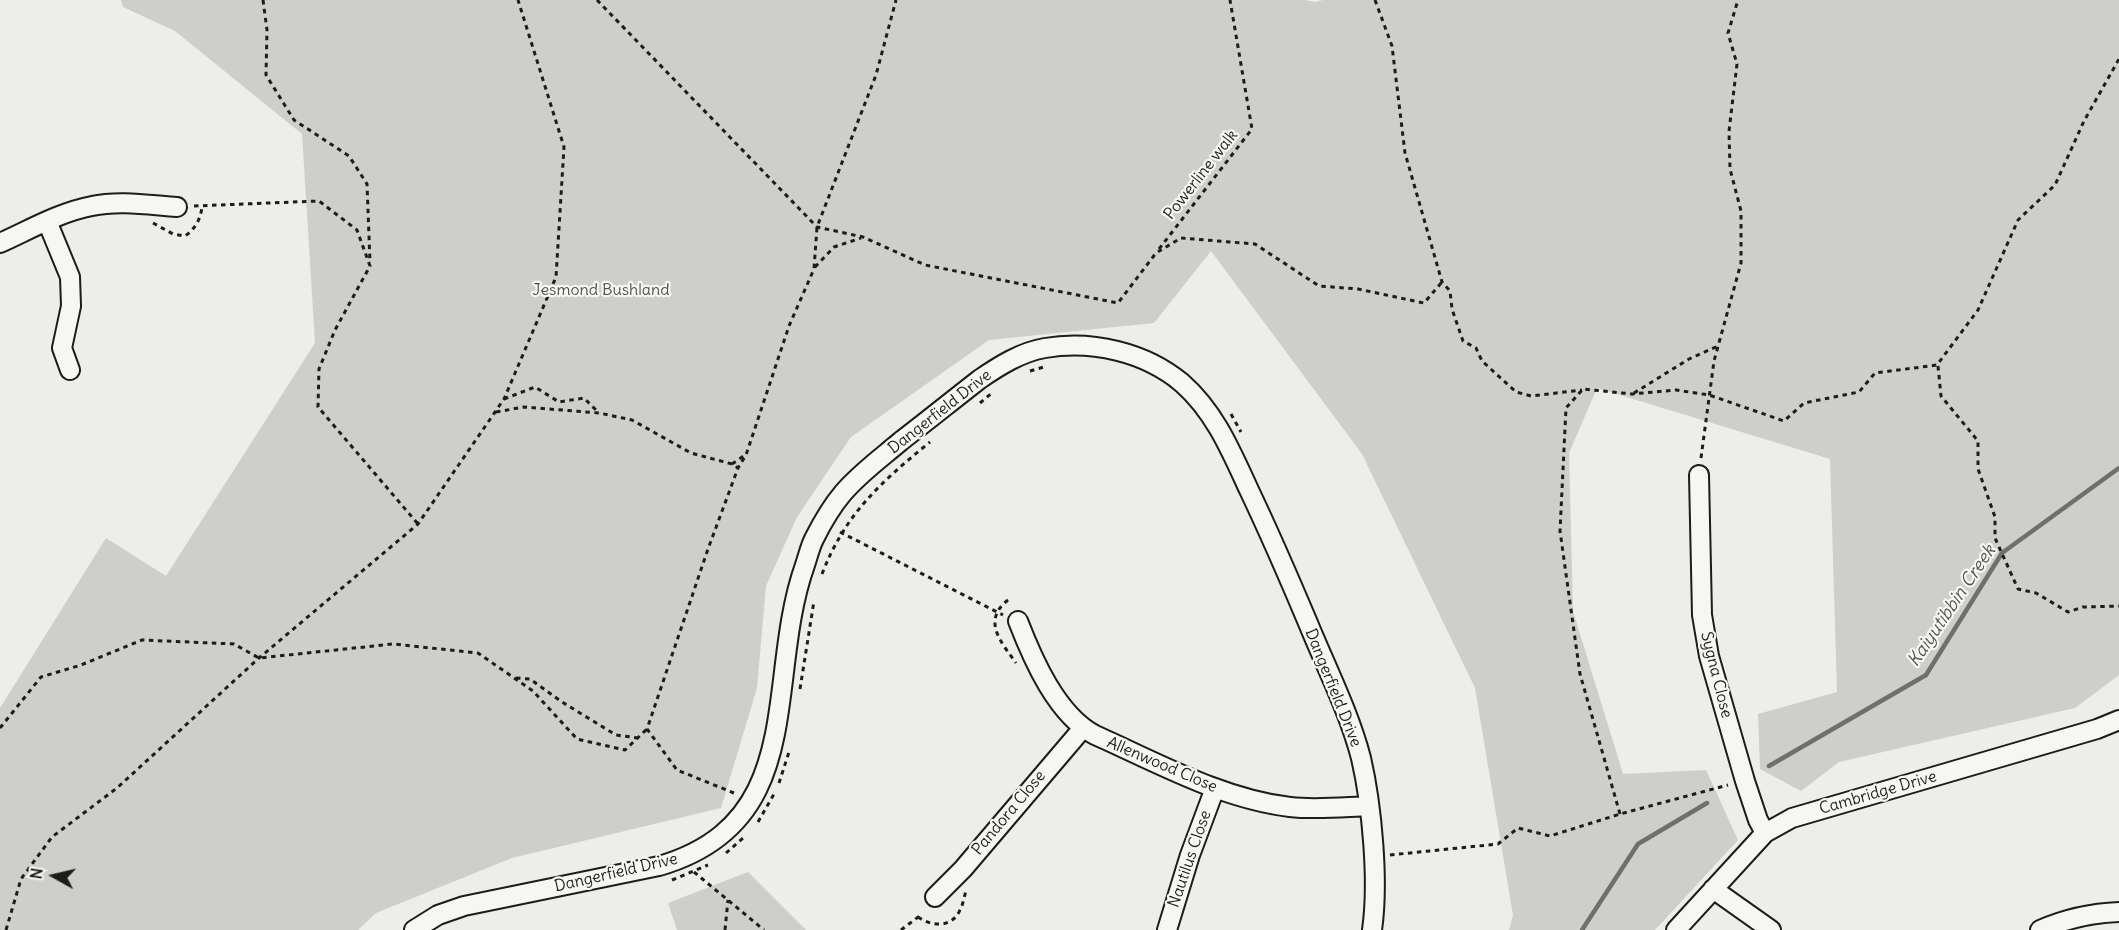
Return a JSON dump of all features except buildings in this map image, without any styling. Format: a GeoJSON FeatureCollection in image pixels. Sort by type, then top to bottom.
{"type":"FeatureCollection","features":[{"type":"Feature","properties":{"kind":"street"},"geometry":{"type":"LineString","coordinates":[[0,243],[47,221],[92,206],[121,204],[177,207]]}},
{"type":"Feature","properties":{"kind":"street"},"geometry":{"type":"LineString","coordinates":[[47,221],[70,277],[71,306],[62,348],[70,369]]}},
{"type":"Feature","properties":{"kind":"street","name":"Dangerfield Drive"},"geometry":{"type":"LineString","coordinates":[[414,930],[438,915],[464,906],[659,866],[688,866],[736,823],[753,801],[763,779],[775,739],[783,664],[795,590],[813,542],[842,494],[862,472],[980,379],[1019,357],[1044,348],[1073,346],[1095,347],[1127,354],[1167,372],[1205,407],[1226,440],[1272,539],[1344,710],[1360,758],[1369,806],[1375,872],[1372,930]]}},
{"type":"Feature","properties":{"kind":"street","name":"Sygna Close"},"geometry":{"type":"LineString","coordinates":[[1699,475],[1702,615],[1709,656],[1758,820],[1765,833]]}},
{"type":"Feature","properties":{"kind":"street","name":"Allenwood Close"},"geometry":{"type":"LineString","coordinates":[[1018,621],[1032,657],[1055,696],[1083,728],[1215,788],[1252,800],[1292,807],[1369,806]]}},
{"type":"Feature","properties":{"kind":"street","name":"Cambridge Drive"},"geometry":{"type":"LineString","coordinates":[[1676,930],[1765,833],[1792,818],[2097,729],[2119,720]]}},
{"type":"Feature","properties":{"kind":"street","name":"Pandora Close"},"geometry":{"type":"LineString","coordinates":[[935,897],[963,869],[1083,728]]}},
{"type":"Feature","properties":{"kind":"street","name":"Nautilus Close"},"geometry":{"type":"LineString","coordinates":[[1167,930],[1190,855],[1215,788]]}},
{"type":"Feature","properties":{"kind":"street"},"geometry":{"type":"LineString","coordinates":[[1713,889],[1771,930]]}},
{"type":"Feature","properties":{"kind":"street"},"geometry":{"type":"LineString","coordinates":[[2040,930],[2097,913],[2119,912]]}},
{"type":"Feature","properties":{"kind":"path"},"geometry":{"type":"LineString","coordinates":[[263,0],[267,30],[266,75],[294,120],[350,156],[367,184],[370,267],[335,330],[318,369],[318,407],[418,524]]}},
{"type":"Feature","properties":{"kind":"path"},"geometry":{"type":"LineString","coordinates":[[6,930],[21,879],[52,837],[117,788],[259,657],[418,524],[504,399],[556,277],[564,147],[518,0]]}},
{"type":"Feature","properties":{"kind":"path"},"geometry":{"type":"LineString","coordinates":[[597,0],[817,227],[863,237]]}},
{"type":"Feature","properties":{"kind":"path"},"geometry":{"type":"LineString","coordinates":[[814,269],[817,227],[876,75],[896,0]]}},
{"type":"Feature","properties":{"kind":"path","name":"Powerline walk"},"geometry":{"type":"LineString","coordinates":[[863,237],[925,265],[1118,303],[1252,129],[1230,0]]}},
{"type":"Feature","properties":{"kind":"path"},"geometry":{"type":"LineString","coordinates":[[1375,0],[1392,46],[1405,153],[1443,282],[1450,291],[1452,309],[1463,341],[1476,348],[1482,362],[1516,392],[1531,396],[1583,389],[1632,393],[1676,390],[1709,395],[1784,421],[1804,403],[1859,392],[1875,373],[1937,366]]}},
{"type":"Feature","properties":{"kind":"path"},"geometry":{"type":"LineString","coordinates":[[1699,475],[1718,346],[1741,263],[1741,211],[1730,169],[1730,131],[1737,64],[1728,33],[1738,0]]}},
{"type":"Feature","properties":{"kind":"path"},"geometry":{"type":"LineString","coordinates":[[2119,59],[2084,121],[2055,185],[2018,220],[1978,310],[1937,366],[1941,396],[1978,441],[1978,469],[1995,518],[1995,538],[2018,589],[2036,593],[2068,612],[2083,607],[2119,606]]}},
{"type":"Feature","properties":{"kind":"path"},"geometry":{"type":"LineString","coordinates":[[177,207],[319,201],[357,230],[370,267]]}},
{"type":"Feature","properties":{"kind":"path"},"geometry":{"type":"LineString","coordinates":[[150,221],[173,234],[184,236],[191,232],[198,222],[202,214],[202,206]]}},
{"type":"Feature","properties":{"kind":"path"},"geometry":{"type":"LineString","coordinates":[[0,728],[41,677],[81,665],[142,640],[234,644],[259,657],[393,644],[477,653],[533,691],[577,739],[625,750],[647,729],[738,468],[746,454],[789,326],[814,269],[834,247],[863,237]]}},
{"type":"Feature","properties":{"kind":"path"},"geometry":{"type":"LineString","coordinates":[[1156,253],[1180,238],[1255,244],[1319,286],[1358,290],[1424,303],[1443,282]]}},
{"type":"Feature","properties":{"kind":"path"},"geometry":{"type":"LineString","coordinates":[[1632,393],[1689,359],[1718,346]]}},
{"type":"Feature","properties":{"kind":"path"},"geometry":{"type":"LineString","coordinates":[[1028,372],[1057,365]]}},
{"type":"Feature","properties":{"kind":"path"},"geometry":{"type":"LineString","coordinates":[[504,399],[535,387],[559,402],[584,398],[599,413]]}},
{"type":"Feature","properties":{"kind":"path"},"geometry":{"type":"LineString","coordinates":[[1583,389],[1566,408],[1560,531],[1580,674],[1620,814]]}},
{"type":"Feature","properties":{"kind":"path"},"geometry":{"type":"LineString","coordinates":[[976,406],[996,390]]}},
{"type":"Feature","properties":{"kind":"path"},"geometry":{"type":"LineString","coordinates":[[496,412],[525,407],[599,413],[632,420],[691,453],[732,464],[738,468]]}},
{"type":"Feature","properties":{"kind":"path"},"geometry":{"type":"LineString","coordinates":[[819,581],[841,533],[857,509],[881,483],[932,440]]}},
{"type":"Feature","properties":{"kind":"path"},"geometry":{"type":"LineString","coordinates":[[732,464],[746,454]]}},
{"type":"Feature","properties":{"kind":"path"},"geometry":{"type":"LineString","coordinates":[[825,520],[841,533],[995,612]]}},
{"type":"Feature","properties":{"kind":"path"},"geometry":{"type":"LineString","coordinates":[[800,692],[814,600]]}},
{"type":"Feature","properties":{"kind":"path"},"geometry":{"type":"LineString","coordinates":[[513,678],[530,679],[562,702],[616,735],[638,738]]}},
{"type":"Feature","properties":{"kind":"path"},"geometry":{"type":"LineString","coordinates":[[647,729],[677,770],[753,801]]}},
{"type":"Feature","properties":{"kind":"path"},"geometry":{"type":"LineString","coordinates":[[753,827],[771,804],[790,748]]}},
{"type":"Feature","properties":{"kind":"path"},"geometry":{"type":"LineString","coordinates":[[1373,856],[1498,844],[1518,828],[1550,836],[1620,814],[1746,781]]}},
{"type":"Feature","properties":{"kind":"path"},"geometry":{"type":"LineString","coordinates":[[725,854],[745,835]]}},
{"type":"Feature","properties":{"kind":"path"},"geometry":{"type":"LineString","coordinates":[[670,881],[688,866],[708,864]]}},
{"type":"Feature","properties":{"kind":"path"},"geometry":{"type":"LineString","coordinates":[[688,866],[764,930]]}},
{"type":"Feature","properties":{"kind":"path"},"geometry":{"type":"LineString","coordinates":[[725,930],[728,900]]}},
{"type":"Feature","properties":{"kind":"path"},"geometry":{"type":"LineString","coordinates":[[901,930],[921,914]]}},
{"type":"Feature","properties":{"kind":"green space","name":"Jesmond Bushland"},"geometry":{"type":"Polygon","coordinates":[[[121,0],[1305,0],[1315,2],[1323,0],[2119,0],[2119,675],[2075,708],[1839,762],[1801,791],[1760,769],[1758,714],[1837,692],[1830,459],[1597,388],[1569,453],[1573,611],[1623,774],[1706,770],[1738,840],[1655,930],[1509,930],[1513,915],[1475,688],[1362,454],[1211,251],[1154,323],[989,340],[851,437],[797,517],[766,586],[757,688],[721,808],[512,858],[376,913],[358,930],[0,930],[0,708],[106,538],[166,576],[315,343],[302,134],[175,31],[123,7],[121,0]]]}},
{"type":"Feature","properties":{"kind":"green space"},"geometry":{"type":"Polygon","coordinates":[[[748,872],[806,930],[677,930],[668,903],[748,872]]]}},
{"type":"Feature","properties":{"kind":"waterway","name":"Kaiyutibbin Creek"},"geometry":{"type":"LineString","coordinates":[[1769,766],[1926,675],[2002,553],[2119,468]]}},
{"type":"Feature","properties":{"kind":"waterway","name":"Kaiyutibbin Creek"},"geometry":{"type":"LineString","coordinates":[[1582,930],[1638,844],[1707,803]]}}]}
